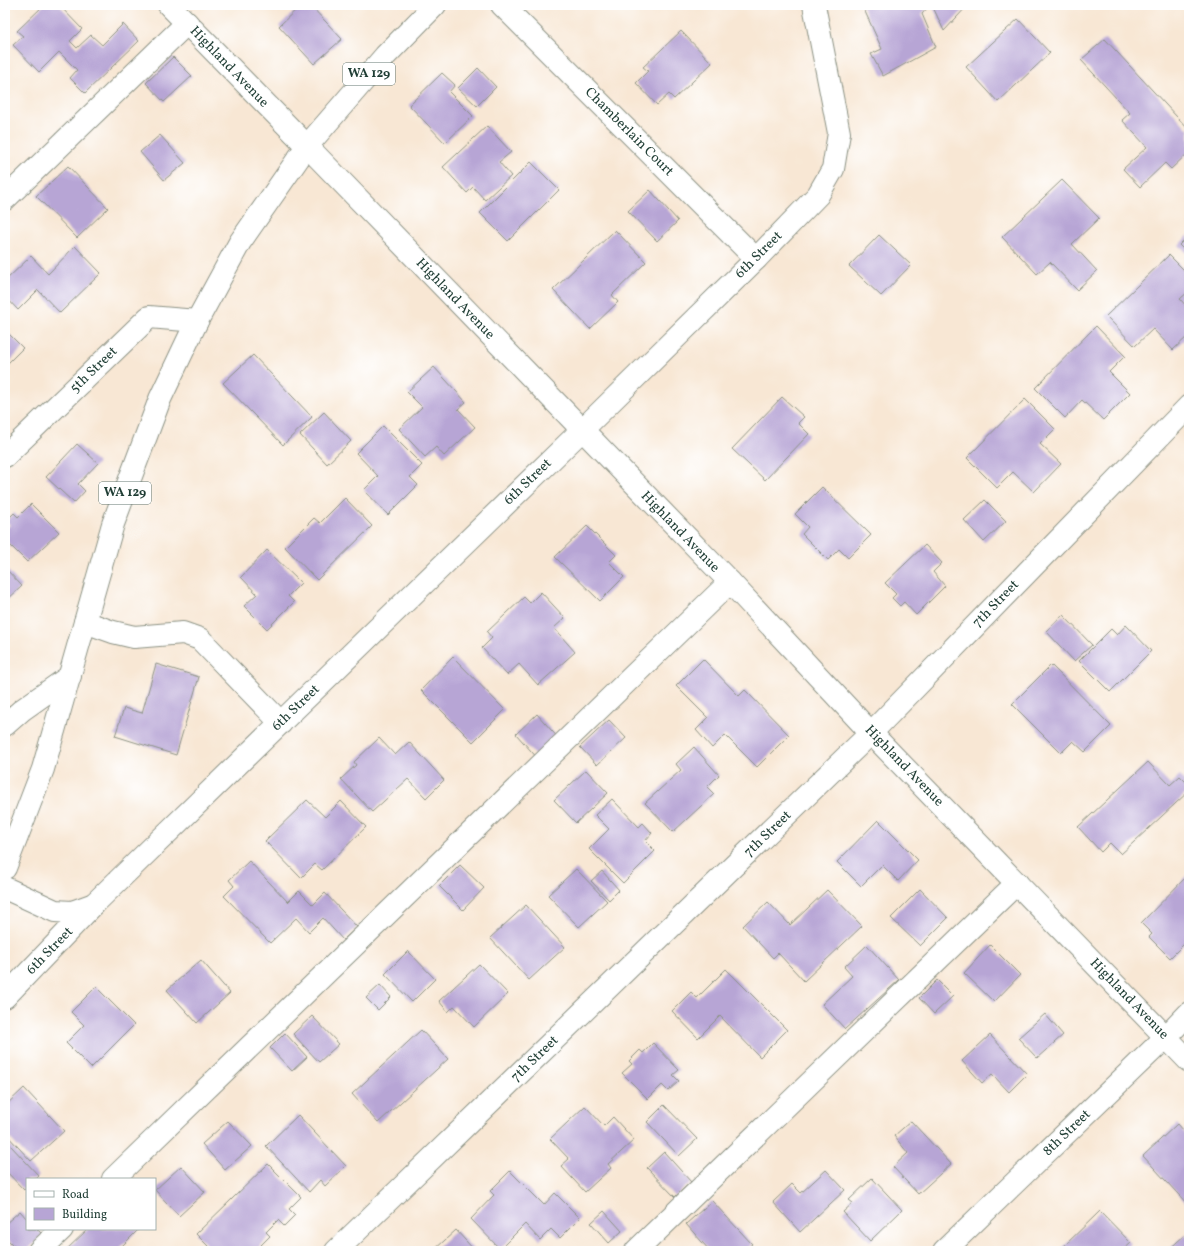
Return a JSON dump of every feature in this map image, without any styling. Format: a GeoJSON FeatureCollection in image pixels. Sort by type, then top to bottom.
{"type":"FeatureCollection","features":[{"type":"Feature","properties":{"kind":"street","name":"Highland Avenue"},"geometry":{"type":"LineString","coordinates":[[169,5],[730,582],[871,733],[1189,1061]]}},
{"type":"Feature","properties":{"kind":"street","name":"WA 129"},"geometry":{"type":"LineString","coordinates":[[5,868],[43,769],[113,524],[160,399],[197,320],[240,242],[307,146],[385,56],[435,5]]}},
{"type":"Feature","properties":{"kind":"street","name":"Chamberlain Court"},"geometry":{"type":"LineString","coordinates":[[502,5],[756,259]]}},
{"type":"Feature","properties":{"kind":"street","name":"6th Street"},"geometry":{"type":"LineString","coordinates":[[5,998],[95,904],[582,430],[756,259],[818,195],[833,169],[839,133],[814,5]]}},
{"type":"Feature","properties":{"kind":"street"},"geometry":{"type":"LineString","coordinates":[[5,199],[187,23]]}},
{"type":"Feature","properties":{"kind":"street","name":"5th Street"},"geometry":{"type":"LineString","coordinates":[[5,456],[149,317],[197,320]]}},
{"type":"Feature","properties":{"kind":"street","name":"7th Street"},"geometry":{"type":"LineString","coordinates":[[336,1251],[871,733],[1189,406]]}},
{"type":"Feature","properties":{"kind":"street"},"geometry":{"type":"LineString","coordinates":[[114,1178],[730,582]]}},
{"type":"Feature","properties":{"kind":"street"},"geometry":{"type":"LineString","coordinates":[[85,622],[112,632],[134,637],[183,633],[200,639],[281,723]]}},
{"type":"Feature","properties":{"kind":"street"},"geometry":{"type":"LineString","coordinates":[[5,725],[22,710],[70,676]]}},
{"type":"Feature","properties":{"kind":"street"},"geometry":{"type":"LineString","coordinates":[[636,1251],[1017,884]]}},
{"type":"Feature","properties":{"kind":"street","name":"6th Street"},"geometry":{"type":"LineString","coordinates":[[5,888],[55,911],[72,912],[95,904]]}},
{"type":"Feature","properties":{"kind":"street","name":"8th Street"},"geometry":{"type":"LineString","coordinates":[[944,1251],[1189,1013]]}},
{"type":"Feature","properties":{"kind":"street"},"geometry":{"type":"LineString","coordinates":[[39,1251],[61,1230]]}},
{"type":"Feature","properties":{"kind":"building"},"geometry":{"type":"Polygon","coordinates":[[[44,5],[59,5],[82,29],[70,41],[77,48],[91,35],[102,45],[123,24],[139,41],[85,93],[70,78],[77,70],[59,52],[39,72],[13,45],[23,36],[17,31],[44,5]]]}},
{"type":"Feature","properties":{"kind":"building"},"geometry":{"type":"Polygon","coordinates":[[[301,5],[310,5],[342,39],[314,64],[279,26],[301,5]]]}},
{"type":"Feature","properties":{"kind":"building"},"geometry":{"type":"Polygon","coordinates":[[[862,5],[930,5],[922,14],[936,47],[883,76],[871,54],[882,49],[862,5]]]}},
{"type":"Feature","properties":{"kind":"building"},"geometry":{"type":"Polygon","coordinates":[[[932,5],[968,5],[944,31],[932,5]]]}},
{"type":"Feature","properties":{"kind":"building"},"geometry":{"type":"Polygon","coordinates":[[[1018,19],[1050,53],[998,102],[966,67],[1018,19]]]}},
{"type":"Feature","properties":{"kind":"building"},"geometry":{"type":"Polygon","coordinates":[[[681,31],[712,63],[674,99],[669,94],[657,105],[636,83],[648,71],[643,67],[681,31]]]}},
{"type":"Feature","properties":{"kind":"building"},"geometry":{"type":"Polygon","coordinates":[[[1105,39],[1189,130],[1189,152],[1171,169],[1165,163],[1140,187],[1123,169],[1147,147],[1122,120],[1130,113],[1081,60],[1105,39]]]}},
{"type":"Feature","properties":{"kind":"building"},"geometry":{"type":"Polygon","coordinates":[[[173,57],[192,76],[164,102],[146,83],[173,57]]]}},
{"type":"Feature","properties":{"kind":"building"},"geometry":{"type":"Polygon","coordinates":[[[478,68],[496,87],[477,106],[458,88],[478,68]]]}},
{"type":"Feature","properties":{"kind":"building"},"geometry":{"type":"Polygon","coordinates":[[[442,73],[455,85],[449,92],[473,116],[445,143],[409,105],[442,73]]]}},
{"type":"Feature","properties":{"kind":"building"},"geometry":{"type":"Polygon","coordinates":[[[487,126],[511,152],[499,162],[511,176],[485,200],[473,187],[467,193],[443,167],[487,126]]]}},
{"type":"Feature","properties":{"kind":"building"},"geometry":{"type":"Polygon","coordinates":[[[160,135],[185,163],[164,180],[140,152],[160,135]]]}},
{"type":"Feature","properties":{"kind":"building"},"geometry":{"type":"Polygon","coordinates":[[[531,162],[559,190],[508,241],[480,213],[531,162]]]}},
{"type":"Feature","properties":{"kind":"building"},"geometry":{"type":"Polygon","coordinates":[[[68,166],[108,208],[77,238],[36,196],[68,166]]]}},
{"type":"Feature","properties":{"kind":"building"},"geometry":{"type":"Polygon","coordinates":[[[1062,180],[1099,218],[1072,244],[1097,271],[1077,290],[1050,262],[1037,274],[1002,237],[1062,180]]]}},
{"type":"Feature","properties":{"kind":"building"},"geometry":{"type":"Polygon","coordinates":[[[650,190],[678,221],[657,241],[628,211],[650,190]]]}},
{"type":"Feature","properties":{"kind":"building"},"geometry":{"type":"Polygon","coordinates":[[[615,230],[646,262],[612,295],[618,302],[590,329],[553,290],[615,230]]]}},
{"type":"Feature","properties":{"kind":"building"},"geometry":{"type":"Polygon","coordinates":[[[879,235],[911,265],[881,296],[849,266],[879,235]]]}},
{"type":"Feature","properties":{"kind":"building"},"geometry":{"type":"Polygon","coordinates":[[[1189,235],[1189,255],[1179,245],[1189,235]]]}},
{"type":"Feature","properties":{"kind":"building"},"geometry":{"type":"Polygon","coordinates":[[[75,246],[101,273],[60,313],[38,290],[18,310],[5,296],[5,281],[31,256],[48,274],[75,246]]]}},
{"type":"Feature","properties":{"kind":"building"},"geometry":{"type":"Polygon","coordinates":[[[1169,255],[1189,275],[1189,291],[1180,299],[1189,309],[1189,335],[1173,350],[1153,329],[1135,346],[1106,316],[1169,255]]]}},
{"type":"Feature","properties":{"kind":"building"},"geometry":{"type":"Polygon","coordinates":[[[1096,326],[1125,356],[1109,372],[1130,393],[1103,420],[1082,400],[1065,418],[1035,388],[1096,326]]]}},
{"type":"Feature","properties":{"kind":"building"},"geometry":{"type":"Polygon","coordinates":[[[5,330],[23,348],[5,366],[5,330]]]}},
{"type":"Feature","properties":{"kind":"building"},"geometry":{"type":"Polygon","coordinates":[[[253,355],[312,417],[283,445],[223,383],[253,355]]]}},
{"type":"Feature","properties":{"kind":"building"},"geometry":{"type":"Polygon","coordinates":[[[434,367],[466,402],[458,409],[475,427],[444,456],[436,447],[425,457],[399,429],[422,407],[407,392],[434,367]]]}},
{"type":"Feature","properties":{"kind":"building"},"geometry":{"type":"Polygon","coordinates":[[[782,397],[804,417],[798,423],[809,434],[765,480],[732,449],[782,397]]]}},
{"type":"Feature","properties":{"kind":"building"},"geometry":{"type":"Polygon","coordinates":[[[1025,399],[1055,429],[1040,444],[1061,464],[1034,492],[1013,472],[997,488],[967,458],[1025,399]]]}},
{"type":"Feature","properties":{"kind":"building"},"geometry":{"type":"Polygon","coordinates":[[[324,412],[351,441],[327,464],[300,435],[324,412]]]}},
{"type":"Feature","properties":{"kind":"building"},"geometry":{"type":"Polygon","coordinates":[[[383,426],[422,465],[410,477],[418,485],[388,515],[364,490],[378,476],[356,453],[383,426]]]}},
{"type":"Feature","properties":{"kind":"building"},"geometry":{"type":"Polygon","coordinates":[[[77,444],[98,463],[78,484],[85,491],[74,503],[46,477],[77,444]]]}},
{"type":"Feature","properties":{"kind":"building"},"geometry":{"type":"Polygon","coordinates":[[[822,487],[871,535],[848,558],[839,549],[828,560],[802,534],[808,527],[795,514],[822,487]]]}},
{"type":"Feature","properties":{"kind":"building"},"geometry":{"type":"Polygon","coordinates":[[[345,498],[372,526],[317,580],[285,547],[314,518],[320,523],[345,498]]]}},
{"type":"Feature","properties":{"kind":"building"},"geometry":{"type":"Polygon","coordinates":[[[985,500],[1006,521],[984,542],[964,520],[985,500]]]}},
{"type":"Feature","properties":{"kind":"building"},"geometry":{"type":"Polygon","coordinates":[[[31,504],[59,532],[27,562],[5,540],[5,529],[10,525],[6,521],[14,513],[18,517],[31,504]]]}},
{"type":"Feature","properties":{"kind":"building"},"geometry":{"type":"Polygon","coordinates":[[[587,526],[616,555],[609,562],[624,577],[600,601],[555,557],[587,526]]]}},
{"type":"Feature","properties":{"kind":"building"},"geometry":{"type":"Polygon","coordinates":[[[925,545],[942,563],[933,572],[945,586],[916,615],[904,602],[900,606],[892,598],[896,594],[885,583],[925,545]]]}},
{"type":"Feature","properties":{"kind":"building"},"geometry":{"type":"Polygon","coordinates":[[[267,550],[301,583],[288,596],[294,602],[267,629],[244,606],[257,594],[241,577],[267,550]]]}},
{"type":"Feature","properties":{"kind":"building"},"geometry":{"type":"Polygon","coordinates":[[[5,568],[22,586],[5,602],[5,568]]]}},
{"type":"Feature","properties":{"kind":"building"},"geometry":{"type":"Polygon","coordinates":[[[541,592],[565,618],[554,628],[575,652],[538,685],[519,664],[507,675],[482,648],[492,638],[487,632],[524,597],[530,603],[541,592]]]}},
{"type":"Feature","properties":{"kind":"building"},"geometry":{"type":"Polygon","coordinates":[[[1063,615],[1092,645],[1074,661],[1046,631],[1063,615]]]}},
{"type":"Feature","properties":{"kind":"building"},"geometry":{"type":"Polygon","coordinates":[[[1126,625],[1151,651],[1110,692],[1079,661],[1111,629],[1117,635],[1126,625]]]}},
{"type":"Feature","properties":{"kind":"building"},"geometry":{"type":"Polygon","coordinates":[[[453,657],[505,710],[473,742],[421,690],[453,657]]]}},
{"type":"Feature","properties":{"kind":"building"},"geometry":{"type":"Polygon","coordinates":[[[703,659],[739,696],[745,690],[789,735],[757,767],[725,735],[712,748],[696,730],[708,718],[676,686],[703,659]]]}},
{"type":"Feature","properties":{"kind":"building"},"geometry":{"type":"Polygon","coordinates":[[[156,664],[199,677],[176,755],[115,736],[124,708],[142,713],[156,664]]]}},
{"type":"Feature","properties":{"kind":"building"},"geometry":{"type":"Polygon","coordinates":[[[1051,665],[1111,726],[1085,752],[1073,741],[1061,753],[1012,704],[1051,665]]]}},
{"type":"Feature","properties":{"kind":"building"},"geometry":{"type":"Polygon","coordinates":[[[537,714],[560,740],[539,760],[516,734],[537,714]]]}},
{"type":"Feature","properties":{"kind":"building"},"geometry":{"type":"Polygon","coordinates":[[[609,720],[626,738],[597,765],[580,747],[609,720]]]}},
{"type":"Feature","properties":{"kind":"building"},"geometry":{"type":"Polygon","coordinates":[[[379,738],[395,755],[409,742],[444,780],[426,798],[408,779],[372,812],[341,779],[356,765],[354,762],[379,738]]]}},
{"type":"Feature","properties":{"kind":"building"},"geometry":{"type":"Polygon","coordinates":[[[694,747],[719,775],[707,787],[714,794],[673,832],[645,803],[681,770],[676,764],[694,747]]]}},
{"type":"Feature","properties":{"kind":"building"},"geometry":{"type":"Polygon","coordinates":[[[1148,762],[1170,785],[1180,776],[1189,785],[1189,791],[1121,854],[1110,843],[1101,852],[1078,827],[1148,762]]]}},
{"type":"Feature","properties":{"kind":"building"},"geometry":{"type":"Polygon","coordinates":[[[586,770],[608,793],[576,823],[554,800],[586,770]]]}},
{"type":"Feature","properties":{"kind":"building"},"geometry":{"type":"Polygon","coordinates":[[[612,799],[639,827],[643,823],[652,833],[645,841],[655,851],[623,883],[589,849],[609,829],[595,815],[612,799]]]}},
{"type":"Feature","properties":{"kind":"building"},"geometry":{"type":"Polygon","coordinates":[[[307,800],[325,817],[341,801],[366,827],[322,870],[315,864],[301,878],[265,841],[307,800]]]}},
{"type":"Feature","properties":{"kind":"building"},"geometry":{"type":"Polygon","coordinates":[[[878,820],[918,860],[898,881],[882,865],[861,886],[837,862],[878,820]]]}},
{"type":"Feature","properties":{"kind":"building"},"geometry":{"type":"Polygon","coordinates":[[[249,861],[288,902],[299,891],[313,905],[325,893],[357,927],[343,940],[323,918],[309,932],[296,918],[270,943],[224,896],[234,886],[229,880],[249,861]]]}},
{"type":"Feature","properties":{"kind":"building"},"geometry":{"type":"Polygon","coordinates":[[[460,865],[484,888],[463,910],[439,886],[460,865]]]}},
{"type":"Feature","properties":{"kind":"building"},"geometry":{"type":"Polygon","coordinates":[[[576,869],[607,901],[579,927],[548,895],[576,869]]]}},
{"type":"Feature","properties":{"kind":"building"},"geometry":{"type":"Polygon","coordinates":[[[602,871],[619,890],[609,900],[591,881],[602,871]]]}},
{"type":"Feature","properties":{"kind":"building"},"geometry":{"type":"Polygon","coordinates":[[[1189,874],[1189,939],[1170,958],[1149,937],[1152,934],[1141,923],[1189,874]]]}},
{"type":"Feature","properties":{"kind":"building"},"geometry":{"type":"Polygon","coordinates":[[[920,889],[948,918],[920,946],[891,918],[920,889]]]}},
{"type":"Feature","properties":{"kind":"building"},"geometry":{"type":"Polygon","coordinates":[[[827,890],[862,926],[804,981],[778,953],[773,958],[743,926],[768,902],[790,925],[827,890]]]}},
{"type":"Feature","properties":{"kind":"building"},"geometry":{"type":"Polygon","coordinates":[[[526,905],[565,947],[529,980],[490,938],[526,905]]]}},
{"type":"Feature","properties":{"kind":"building"},"geometry":{"type":"Polygon","coordinates":[[[867,945],[899,980],[845,1029],[822,1004],[852,976],[844,967],[867,945]]]}},
{"type":"Feature","properties":{"kind":"building"},"geometry":{"type":"Polygon","coordinates":[[[990,945],[1020,975],[994,1002],[964,973],[990,945]]]}},
{"type":"Feature","properties":{"kind":"building"},"geometry":{"type":"Polygon","coordinates":[[[408,951],[435,979],[412,1002],[385,974],[408,951]]]}},
{"type":"Feature","properties":{"kind":"building"},"geometry":{"type":"Polygon","coordinates":[[[201,960],[230,993],[197,1023],[167,990],[201,960]]]}},
{"type":"Feature","properties":{"kind":"building"},"geometry":{"type":"Polygon","coordinates":[[[479,964],[508,994],[474,1027],[454,1006],[448,1012],[439,1001],[479,964]]]}},
{"type":"Feature","properties":{"kind":"building"},"geometry":{"type":"Polygon","coordinates":[[[726,969],[787,1030],[760,1057],[720,1016],[698,1038],[672,1011],[691,992],[697,998],[726,969]]]}},
{"type":"Feature","properties":{"kind":"building"},"geometry":{"type":"Polygon","coordinates":[[[937,980],[953,996],[934,1014],[919,998],[937,980]]]}},
{"type":"Feature","properties":{"kind":"building"},"geometry":{"type":"Polygon","coordinates":[[[380,985],[391,997],[378,1010],[366,998],[380,985]]]}},
{"type":"Feature","properties":{"kind":"building"},"geometry":{"type":"Polygon","coordinates":[[[96,987],[134,1025],[91,1068],[66,1043],[84,1025],[71,1012],[96,987]]]}},
{"type":"Feature","properties":{"kind":"building"},"geometry":{"type":"Polygon","coordinates":[[[1045,1014],[1063,1035],[1037,1058],[1018,1038],[1045,1014]]]}},
{"type":"Feature","properties":{"kind":"building"},"geometry":{"type":"Polygon","coordinates":[[[312,1016],[339,1044],[319,1062],[293,1034],[312,1016]]]}},
{"type":"Feature","properties":{"kind":"building"},"geometry":{"type":"Polygon","coordinates":[[[421,1030],[448,1059],[378,1123],[352,1094],[421,1030]]]}},
{"type":"Feature","properties":{"kind":"building"},"geometry":{"type":"Polygon","coordinates":[[[285,1033],[307,1057],[292,1071],[270,1048],[285,1033]]]}},
{"type":"Feature","properties":{"kind":"building"},"geometry":{"type":"Polygon","coordinates":[[[990,1035],[1027,1074],[1009,1092],[992,1074],[982,1083],[962,1061],[990,1035]]]}},
{"type":"Feature","properties":{"kind":"building"},"geometry":{"type":"Polygon","coordinates":[[[653,1043],[679,1070],[673,1075],[679,1081],[668,1091],[662,1085],[648,1099],[622,1073],[632,1064],[629,1061],[640,1050],[643,1053],[653,1043]]]}},
{"type":"Feature","properties":{"kind":"building"},"geometry":{"type":"Polygon","coordinates":[[[24,1088],[64,1131],[31,1161],[5,1133],[5,1106],[24,1088]]]}},
{"type":"Feature","properties":{"kind":"building"},"geometry":{"type":"Polygon","coordinates":[[[664,1105],[697,1139],[679,1156],[647,1122],[664,1105]]]}},
{"type":"Feature","properties":{"kind":"building"},"geometry":{"type":"Polygon","coordinates":[[[585,1106],[604,1126],[613,1117],[634,1140],[608,1164],[611,1168],[585,1192],[561,1166],[569,1159],[550,1139],[585,1106]]]}},
{"type":"Feature","properties":{"kind":"building"},"geometry":{"type":"Polygon","coordinates":[[[298,1115],[346,1166],[325,1186],[320,1180],[309,1192],[266,1146],[298,1115]]]}},
{"type":"Feature","properties":{"kind":"building"},"geometry":{"type":"Polygon","coordinates":[[[228,1121],[252,1146],[225,1170],[202,1144],[228,1121]]]}},
{"type":"Feature","properties":{"kind":"building"},"geometry":{"type":"Polygon","coordinates":[[[911,1121],[951,1164],[918,1194],[893,1167],[908,1153],[894,1136],[911,1121]]]}},
{"type":"Feature","properties":{"kind":"building"},"geometry":{"type":"Polygon","coordinates":[[[1177,1124],[1189,1138],[1189,1206],[1143,1156],[1177,1124]]]}},
{"type":"Feature","properties":{"kind":"building"},"geometry":{"type":"Polygon","coordinates":[[[10,1145],[39,1176],[37,1178],[26,1178],[26,1188],[24,1190],[5,1170],[5,1149],[10,1145]]]}},
{"type":"Feature","properties":{"kind":"building"},"geometry":{"type":"Polygon","coordinates":[[[664,1152],[691,1182],[675,1197],[647,1168],[664,1152]]]}},
{"type":"Feature","properties":{"kind":"building"},"geometry":{"type":"Polygon","coordinates":[[[268,1164],[301,1197],[289,1209],[295,1215],[284,1226],[278,1220],[266,1232],[270,1236],[257,1249],[259,1251],[213,1251],[196,1234],[268,1164]]]}},
{"type":"Feature","properties":{"kind":"building"},"geometry":{"type":"Polygon","coordinates":[[[181,1166],[205,1192],[179,1216],[156,1191],[156,1189],[181,1166]]]}},
{"type":"Feature","properties":{"kind":"building"},"geometry":{"type":"Polygon","coordinates":[[[826,1170],[845,1190],[800,1232],[773,1202],[792,1184],[801,1193],[826,1170]]]}},
{"type":"Feature","properties":{"kind":"building"},"geometry":{"type":"Polygon","coordinates":[[[510,1171],[544,1205],[555,1193],[580,1218],[560,1238],[551,1229],[540,1240],[525,1224],[500,1249],[471,1219],[494,1195],[490,1191],[510,1171]]]}},
{"type":"Feature","properties":{"kind":"building"},"geometry":{"type":"Polygon","coordinates":[[[872,1178],[902,1210],[870,1241],[843,1212],[853,1203],[849,1200],[872,1178]]]}},
{"type":"Feature","properties":{"kind":"building"},"geometry":{"type":"Polygon","coordinates":[[[712,1201],[752,1244],[744,1251],[710,1251],[686,1224],[712,1201]]]}},
{"type":"Feature","properties":{"kind":"building"},"geometry":{"type":"Polygon","coordinates":[[[20,1211],[26,1218],[26,1230],[38,1230],[43,1235],[26,1251],[19,1251],[5,1237],[5,1224],[20,1211]]]}},
{"type":"Feature","properties":{"kind":"building"},"geometry":{"type":"Polygon","coordinates":[[[604,1211],[622,1231],[609,1243],[591,1223],[604,1211]]]}},
{"type":"Feature","properties":{"kind":"building"},"geometry":{"type":"Polygon","coordinates":[[[1100,1211],[1131,1243],[1122,1251],[1059,1251],[1100,1211]]]}},
{"type":"Feature","properties":{"kind":"building"},"geometry":{"type":"Polygon","coordinates":[[[87,1230],[138,1230],[117,1251],[65,1251],[87,1230]]]}},
{"type":"Feature","properties":{"kind":"building"},"geometry":{"type":"Polygon","coordinates":[[[456,1230],[475,1251],[433,1251],[456,1230]]]}},
{"type":"Feature","properties":{"kind":"building"},"geometry":{"type":"Polygon","coordinates":[[[1186,1234],[1189,1238],[1189,1251],[1167,1251],[1186,1234]]]}}]}
